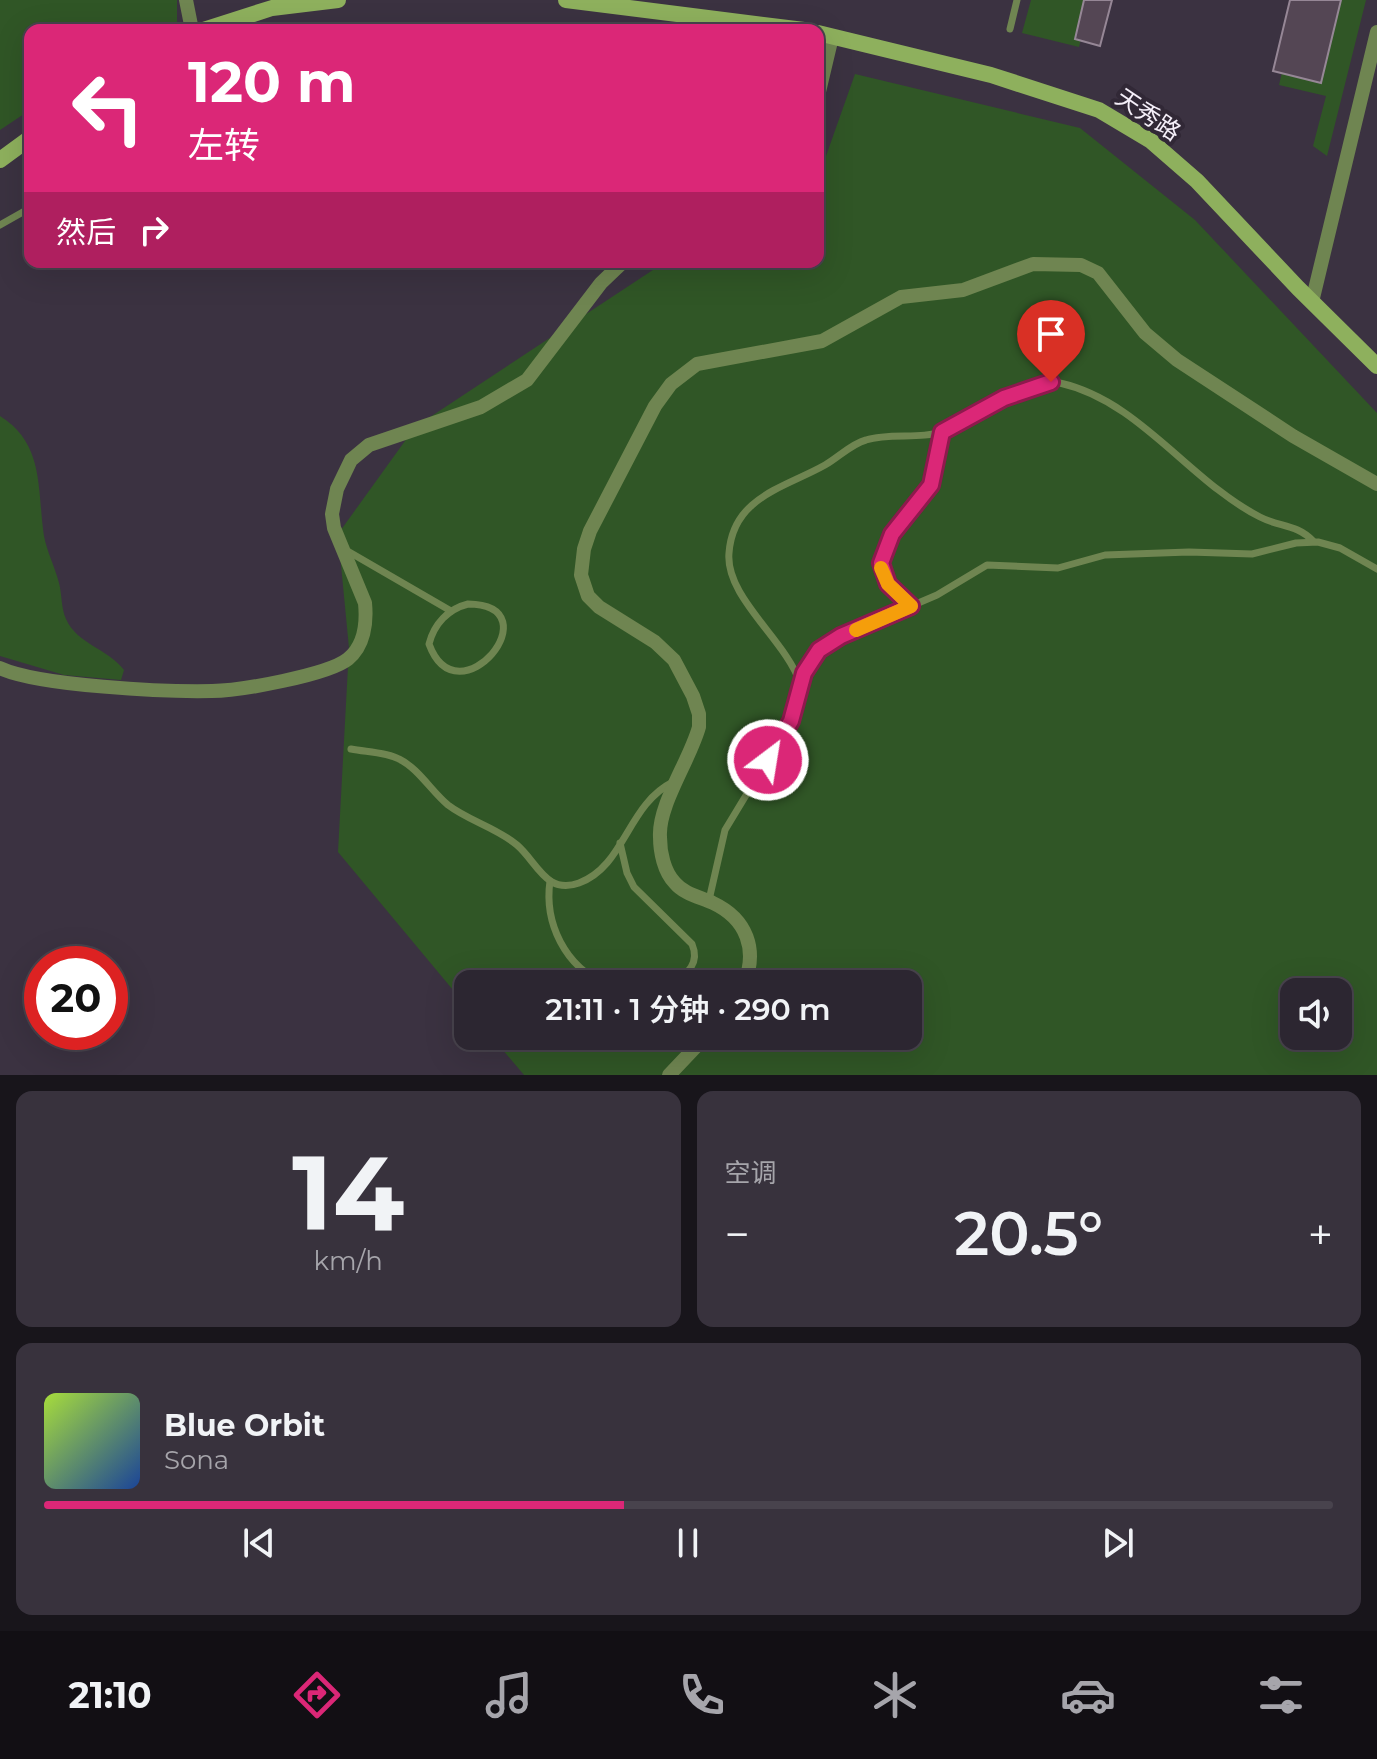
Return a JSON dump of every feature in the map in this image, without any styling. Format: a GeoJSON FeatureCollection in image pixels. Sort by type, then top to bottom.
{"type":"FeatureCollection","features":[{"type":"Feature","properties":{"kind":"main road"},"geometry":{"type":"LineString","coordinates":[[218,24],[268,4],[338,0]]}},
{"type":"Feature","properties":{"kind":"main road"},"geometry":{"type":"LineString","coordinates":[[566,0],[756,24]]}},
{"type":"Feature","properties":{"kind":"main road","name":"天秀路"},"geometry":{"type":"LineString","coordinates":[[825,35],[991,75],[1099,110],[1151,141],[1197,181],[1377,366]]}},
{"type":"Feature","properties":{"kind":"main road"},"geometry":{"type":"LineString","coordinates":[[0,160],[24,142]]}},
{"type":"Feature","properties":{"kind":"street"},"geometry":{"type":"LineString","coordinates":[[186,0],[191,24]]}},
{"type":"Feature","properties":{"kind":"street"},"geometry":{"type":"LineString","coordinates":[[1312,302],[1377,32]]}},
{"type":"Feature","properties":{"kind":"street"},"geometry":{"type":"LineString","coordinates":[[747,970],[752,951],[746,933],[733,916],[681,888],[665,866],[660,827],[699,727],[699,714],[693,696],[667,652],[588,596],[581,575],[581,561],[590,531],[655,406],[671,384],[697,364],[822,341],[901,297],[963,290],[1033,264],[1081,265],[1098,273],[1145,333],[1177,360],[1293,436],[1377,484]]}},
{"type":"Feature","properties":{"kind":"street"},"geometry":{"type":"LineString","coordinates":[[0,668],[77,682],[214,691],[251,687],[326,669],[346,661],[354,653],[364,632],[366,615],[365,603],[334,528],[333,503],[344,472],[358,452],[481,407],[527,380],[601,283],[617,268]]}},
{"type":"Feature","properties":{"kind":"street"},"geometry":{"type":"LineString","coordinates":[[669,1075],[693,1050]]}},
{"type":"Feature","properties":{"kind":"lane"},"geometry":{"type":"LineString","coordinates":[[1010,29],[1017,0]]}},
{"type":"Feature","properties":{"kind":"lane"},"geometry":{"type":"LineString","coordinates":[[0,225],[24,211]]}},
{"type":"Feature","properties":{"kind":"lane"},"geometry":{"type":"LineString","coordinates":[[801,685],[786,652],[732,577],[728,556],[736,524],[766,493],[821,467],[858,443],[877,438],[942,432],[1004,398],[1034,386],[1059,382],[1103,401],[1132,418],[1198,474],[1261,518],[1296,527],[1314,542]]}},
{"type":"Feature","properties":{"kind":"lane"},"geometry":{"type":"LineString","coordinates":[[911,606],[888,584],[881,563],[892,534],[931,485],[942,432]]}},
{"type":"Feature","properties":{"kind":"lane"},"geometry":{"type":"LineString","coordinates":[[709,901],[725,830],[791,721],[804,673],[819,650],[841,636],[911,606],[987,565],[1058,568],[1105,555],[1189,552],[1252,554],[1296,543],[1314,542],[1340,548],[1377,569]]}},
{"type":"Feature","properties":{"kind":"lane"},"geometry":{"type":"LineString","coordinates":[[342,548],[451,611]]}},
{"type":"Feature","properties":{"kind":"lane"},"geometry":{"type":"LineString","coordinates":[[468,604],[479,604],[489,607],[502,622],[497,650],[481,666],[469,670],[449,667],[431,650],[431,635],[451,611],[468,604]]}},
{"type":"Feature","properties":{"kind":"lane"},"geometry":{"type":"LineString","coordinates":[[351,749],[401,759],[449,805],[519,846],[545,879],[576,884],[606,864],[648,799],[679,780]]}},
{"type":"Feature","properties":{"kind":"lane"},"geometry":{"type":"LineString","coordinates":[[620,843],[627,873],[634,887],[692,944],[695,960],[690,970]]}},
{"type":"Feature","properties":{"kind":"lane"},"geometry":{"type":"LineString","coordinates":[[550,881],[548,915],[557,938],[585,970]]}},
{"type":"Feature","properties":{"kind":"green space"},"geometry":{"type":"Polygon","coordinates":[[[0,0],[177,0],[177,24],[24,24],[24,114],[0,130],[0,0]]]}},
{"type":"Feature","properties":{"kind":"green space"},"geometry":{"type":"Polygon","coordinates":[[[1031,0],[1091,0],[1079,47],[1022,33],[1031,0]]]}},
{"type":"Feature","properties":{"kind":"green space"},"geometry":{"type":"Polygon","coordinates":[[[1299,0],[1366,0],[1327,156],[1313,146],[1326,96],[1279,85],[1299,0]]]}},
{"type":"Feature","properties":{"kind":"green space"},"geometry":{"type":"Polygon","coordinates":[[[855,74],[1080,128],[1195,220],[1377,413],[1377,1075],[524,1075],[503,1050],[922,1050],[922,970],[454,970],[454,991],[338,852],[349,648],[338,534],[415,427],[656,268],[824,268],[824,157],[855,74]]]}},
{"type":"Feature","properties":{"kind":"green space"},"geometry":{"type":"Polygon","coordinates":[[[0,416],[15,427],[32,454],[39,485],[44,536],[59,583],[66,619],[77,634],[124,670],[121,680],[64,675],[0,656],[0,416]]]}},
{"type":"Feature","properties":{"kind":"building"},"geometry":{"type":"Polygon","coordinates":[[[1084,0],[1112,0],[1100,46],[1075,39],[1084,0]]]}},
{"type":"Feature","properties":{"kind":"building"},"geometry":{"type":"Polygon","coordinates":[[[1290,0],[1341,0],[1321,83],[1273,71],[1290,0]]]}},
{"type":"Feature","properties":{"kind":"slow traffic"},"geometry":{"type":"LineString","coordinates":[[856,630],[911,606],[888,584],[881,568]]}},
{"type":"Feature","properties":{"kind":"route"},"geometry":{"type":"LineString","coordinates":[[768,760],[791,721],[804,673],[819,650],[841,636],[911,606],[888,584],[881,563],[892,534],[931,485],[942,432],[1004,398],[1051,382]]}}]}
